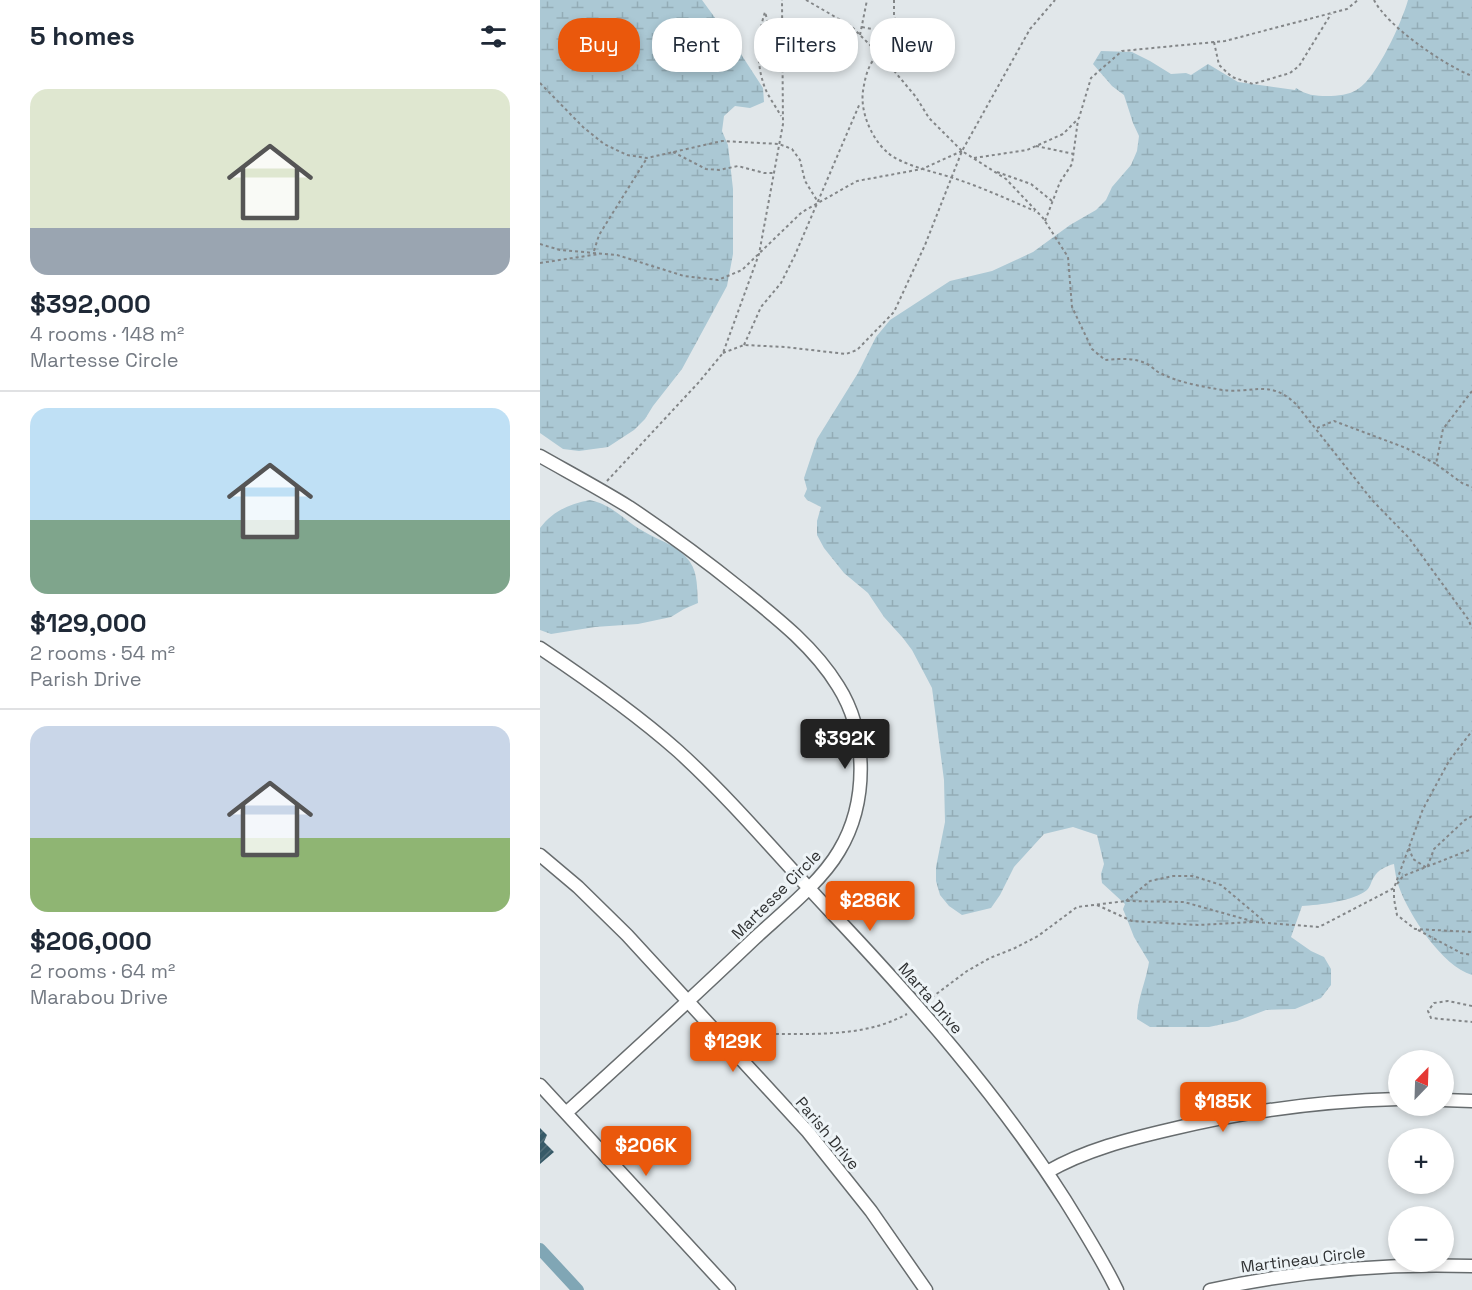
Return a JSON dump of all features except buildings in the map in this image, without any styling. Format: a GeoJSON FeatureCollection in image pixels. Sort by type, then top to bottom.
{"type":"FeatureCollection","features":[{"type":"Feature","properties":{"kind":"street","name":"Martesse Circle"},"geometry":{"type":"LineString","coordinates":[[540,456],[599,489],[701,558],[768,611],[817,657],[845,698],[853,718],[860,768],[858,803],[851,828],[838,853],[808,888],[566,1113]]}},
{"type":"Feature","properties":{"kind":"street","name":"Marta Drive"},"geometry":{"type":"LineString","coordinates":[[540,648],[603,692],[678,752],[724,797],[919,1008],[979,1080],[1047,1172],[1085,1231],[1117,1290]]}},
{"type":"Feature","properties":{"kind":"street","name":"Parish Drive"},"geometry":{"type":"LineString","coordinates":[[540,855],[597,905],[828,1156],[871,1211],[926,1290]]}},
{"type":"Feature","properties":{"kind":"street"},"geometry":{"type":"LineString","coordinates":[[540,1085],[729,1290]]}},
{"type":"Feature","properties":{"kind":"street"},"geometry":{"type":"LineString","coordinates":[[1454,1100],[1472,1101]]}},
{"type":"Feature","properties":{"kind":"street"},"geometry":{"type":"LineString","coordinates":[[1047,1172],[1095,1149],[1204,1121],[1302,1106],[1388,1101]]}},
{"type":"Feature","properties":{"kind":"street","name":"Martineau Circle"},"geometry":{"type":"LineString","coordinates":[[1210,1290],[1261,1279],[1335,1269],[1406,1264],[1472,1266]]}},
{"type":"Feature","properties":{"kind":"path"},"geometry":{"type":"LineString","coordinates":[[599,489],[699,382],[723,353],[759,254],[779,144],[783,118],[782,0]]}},
{"type":"Feature","properties":{"kind":"path"},"geometry":{"type":"LineString","coordinates":[[806,0],[851,26],[870,45]]}},
{"type":"Feature","properties":{"kind":"path"},"geometry":{"type":"LineString","coordinates":[[860,35],[867,0]]}},
{"type":"Feature","properties":{"kind":"path"},"geometry":{"type":"LineString","coordinates":[[894,0],[895,18]]}},
{"type":"Feature","properties":{"kind":"path"},"geometry":{"type":"LineString","coordinates":[[723,353],[744,345],[785,346],[846,354],[857,350],[894,312],[925,245],[962,151],[1030,29],[1055,0]]}},
{"type":"Feature","properties":{"kind":"path"},"geometry":{"type":"LineString","coordinates":[[1045,221],[1060,182],[1072,164],[1079,118],[1091,78],[1122,51],[1225,41],[1347,9],[1358,0]]}},
{"type":"Feature","properties":{"kind":"path"},"geometry":{"type":"LineString","coordinates":[[1374,0],[1379,10],[1419,45],[1472,76]]}},
{"type":"Feature","properties":{"kind":"path"},"geometry":{"type":"LineString","coordinates":[[782,73],[765,12],[758,50],[763,83],[783,118]]}},
{"type":"Feature","properties":{"kind":"path"},"geometry":{"type":"LineString","coordinates":[[1214,42],[1219,65],[1232,77],[1253,84],[1290,73],[1299,66],[1332,13]]}},
{"type":"Feature","properties":{"kind":"path"},"geometry":{"type":"LineString","coordinates":[[862,27],[870,29]]}},
{"type":"Feature","properties":{"kind":"path"},"geometry":{"type":"LineString","coordinates":[[744,345],[761,307],[781,283],[819,203],[837,154],[861,101],[865,75],[870,68]]}},
{"type":"Feature","properties":{"kind":"path"},"geometry":{"type":"LineString","coordinates":[[894,72],[916,97],[929,118],[962,151],[1006,179],[1045,221],[1068,257],[1072,307],[1092,349],[1105,360],[1135,360],[1148,364],[1161,374],[1217,390],[1238,392],[1270,388],[1285,394],[1296,404],[1372,500],[1408,538],[1468,619],[1472,628]]}},
{"type":"Feature","properties":{"kind":"path"},"geometry":{"type":"LineString","coordinates":[[540,83],[583,127],[604,144],[627,155],[647,158],[722,141],[779,144],[792,149],[800,160],[805,181],[819,203]]}},
{"type":"Feature","properties":{"kind":"path"},"geometry":{"type":"LineString","coordinates":[[861,101],[871,131],[888,153],[922,169],[952,177],[1036,211]]}},
{"type":"Feature","properties":{"kind":"path"},"geometry":{"type":"LineString","coordinates":[[974,159],[1027,150],[1063,134],[1079,118]]}},
{"type":"Feature","properties":{"kind":"path"},"geometry":{"type":"LineString","coordinates":[[1036,146],[1074,154]]}},
{"type":"Feature","properties":{"kind":"path"},"geometry":{"type":"LineString","coordinates":[[540,244],[560,250],[617,255],[684,276],[718,280],[742,270],[802,212],[857,181],[922,169],[962,151]]}},
{"type":"Feature","properties":{"kind":"path"},"geometry":{"type":"LineString","coordinates":[[673,152],[706,169],[719,170],[738,166],[764,173],[774,173]]}},
{"type":"Feature","properties":{"kind":"path"},"geometry":{"type":"LineString","coordinates":[[594,252],[598,235],[647,158]]}},
{"type":"Feature","properties":{"kind":"path"},"geometry":{"type":"LineString","coordinates":[[991,170],[1031,184],[1053,201]]}},
{"type":"Feature","properties":{"kind":"path"},"geometry":{"type":"LineString","coordinates":[[540,263],[604,254]]}},
{"type":"Feature","properties":{"kind":"path"},"geometry":{"type":"LineString","coordinates":[[1436,464],[1443,429],[1472,391]]}},
{"type":"Feature","properties":{"kind":"path"},"geometry":{"type":"LineString","coordinates":[[1316,429],[1334,421],[1406,448],[1472,487]]}},
{"type":"Feature","properties":{"kind":"path"},"geometry":{"type":"LineString","coordinates":[[1471,730],[1449,761],[1423,809],[1394,888],[1394,899],[1397,915],[1415,929],[1461,953],[1472,956]]}},
{"type":"Feature","properties":{"kind":"path"},"geometry":{"type":"LineString","coordinates":[[1427,868],[1434,849],[1472,816]]}},
{"type":"Feature","properties":{"kind":"path"},"geometry":{"type":"LineString","coordinates":[[1409,848],[1413,859],[1427,868]]}},
{"type":"Feature","properties":{"kind":"path"},"geometry":{"type":"LineString","coordinates":[[1096,905],[1132,921],[1197,925],[1265,922],[1319,927],[1394,888],[1403,876],[1472,849]]}},
{"type":"Feature","properties":{"kind":"path"},"geometry":{"type":"LineString","coordinates":[[1126,901],[1150,881],[1173,876],[1193,876],[1221,885],[1265,922]]}},
{"type":"Feature","properties":{"kind":"path"},"geometry":{"type":"LineString","coordinates":[[713,1029],[739,1034],[850,1032],[891,1023],[919,1008],[967,971],[1038,936],[1077,908],[1126,901],[1184,902],[1255,922]]}},
{"type":"Feature","properties":{"kind":"path"},"geometry":{"type":"LineString","coordinates":[[1415,929],[1472,934]]}},
{"type":"Feature","properties":{"kind":"path"},"geometry":{"type":"LineString","coordinates":[[1472,1006],[1448,1001],[1434,1003],[1428,1011],[1431,1018],[1472,1022]]}},
{"type":"Feature","properties":{"kind":"green space"},"geometry":{"type":"Polygon","coordinates":[[[540,0],[702,0],[715,18],[652,18],[652,72],[742,72],[742,56],[763,88],[764,102],[750,108],[735,106],[724,116],[722,131],[728,145],[733,189],[733,254],[727,286],[682,369],[645,419],[634,430],[608,447],[579,451],[563,449],[540,433],[540,0]]]}},
{"type":"Feature","properties":{"kind":"green space"},"geometry":{"type":"Polygon","coordinates":[[[1408,0],[1472,0],[1472,975],[1449,961],[1428,938],[1404,898],[1396,878],[1394,864],[1378,872],[1368,888],[1361,894],[1336,902],[1302,906],[1291,937],[1324,957],[1331,969],[1331,985],[1321,998],[1295,1009],[1266,1010],[1237,1021],[1209,1027],[1150,1027],[1137,1019],[1138,1004],[1149,962],[1134,937],[1123,909],[1125,904],[1102,883],[1101,874],[1104,864],[1097,835],[1073,827],[1044,834],[1014,867],[991,908],[962,915],[949,906],[940,895],[936,881],[936,867],[945,822],[944,780],[932,688],[903,638],[884,617],[868,593],[844,573],[824,548],[817,535],[817,521],[821,507],[804,496],[807,489],[804,478],[817,439],[858,373],[876,337],[890,320],[950,281],[992,271],[1033,252],[1070,225],[1096,210],[1131,165],[1137,151],[1139,136],[1124,95],[1112,86],[1093,64],[1101,51],[1132,52],[1171,74],[1191,75],[1208,64],[1238,82],[1295,90],[1296,88],[1315,95],[1343,95],[1358,89],[1373,73],[1395,35],[1408,0]]]}},
{"type":"Feature","properties":{"kind":"green space"},"geometry":{"type":"Polygon","coordinates":[[[590,500],[612,510],[649,535],[680,551],[690,562],[694,571],[698,603],[671,617],[638,624],[595,627],[551,634],[540,630],[540,528],[562,509],[590,500]]]}},
{"type":"Feature","properties":{"kind":"waterway"},"geometry":{"type":"LineString","coordinates":[[540,1249],[578,1290]]}}]}
